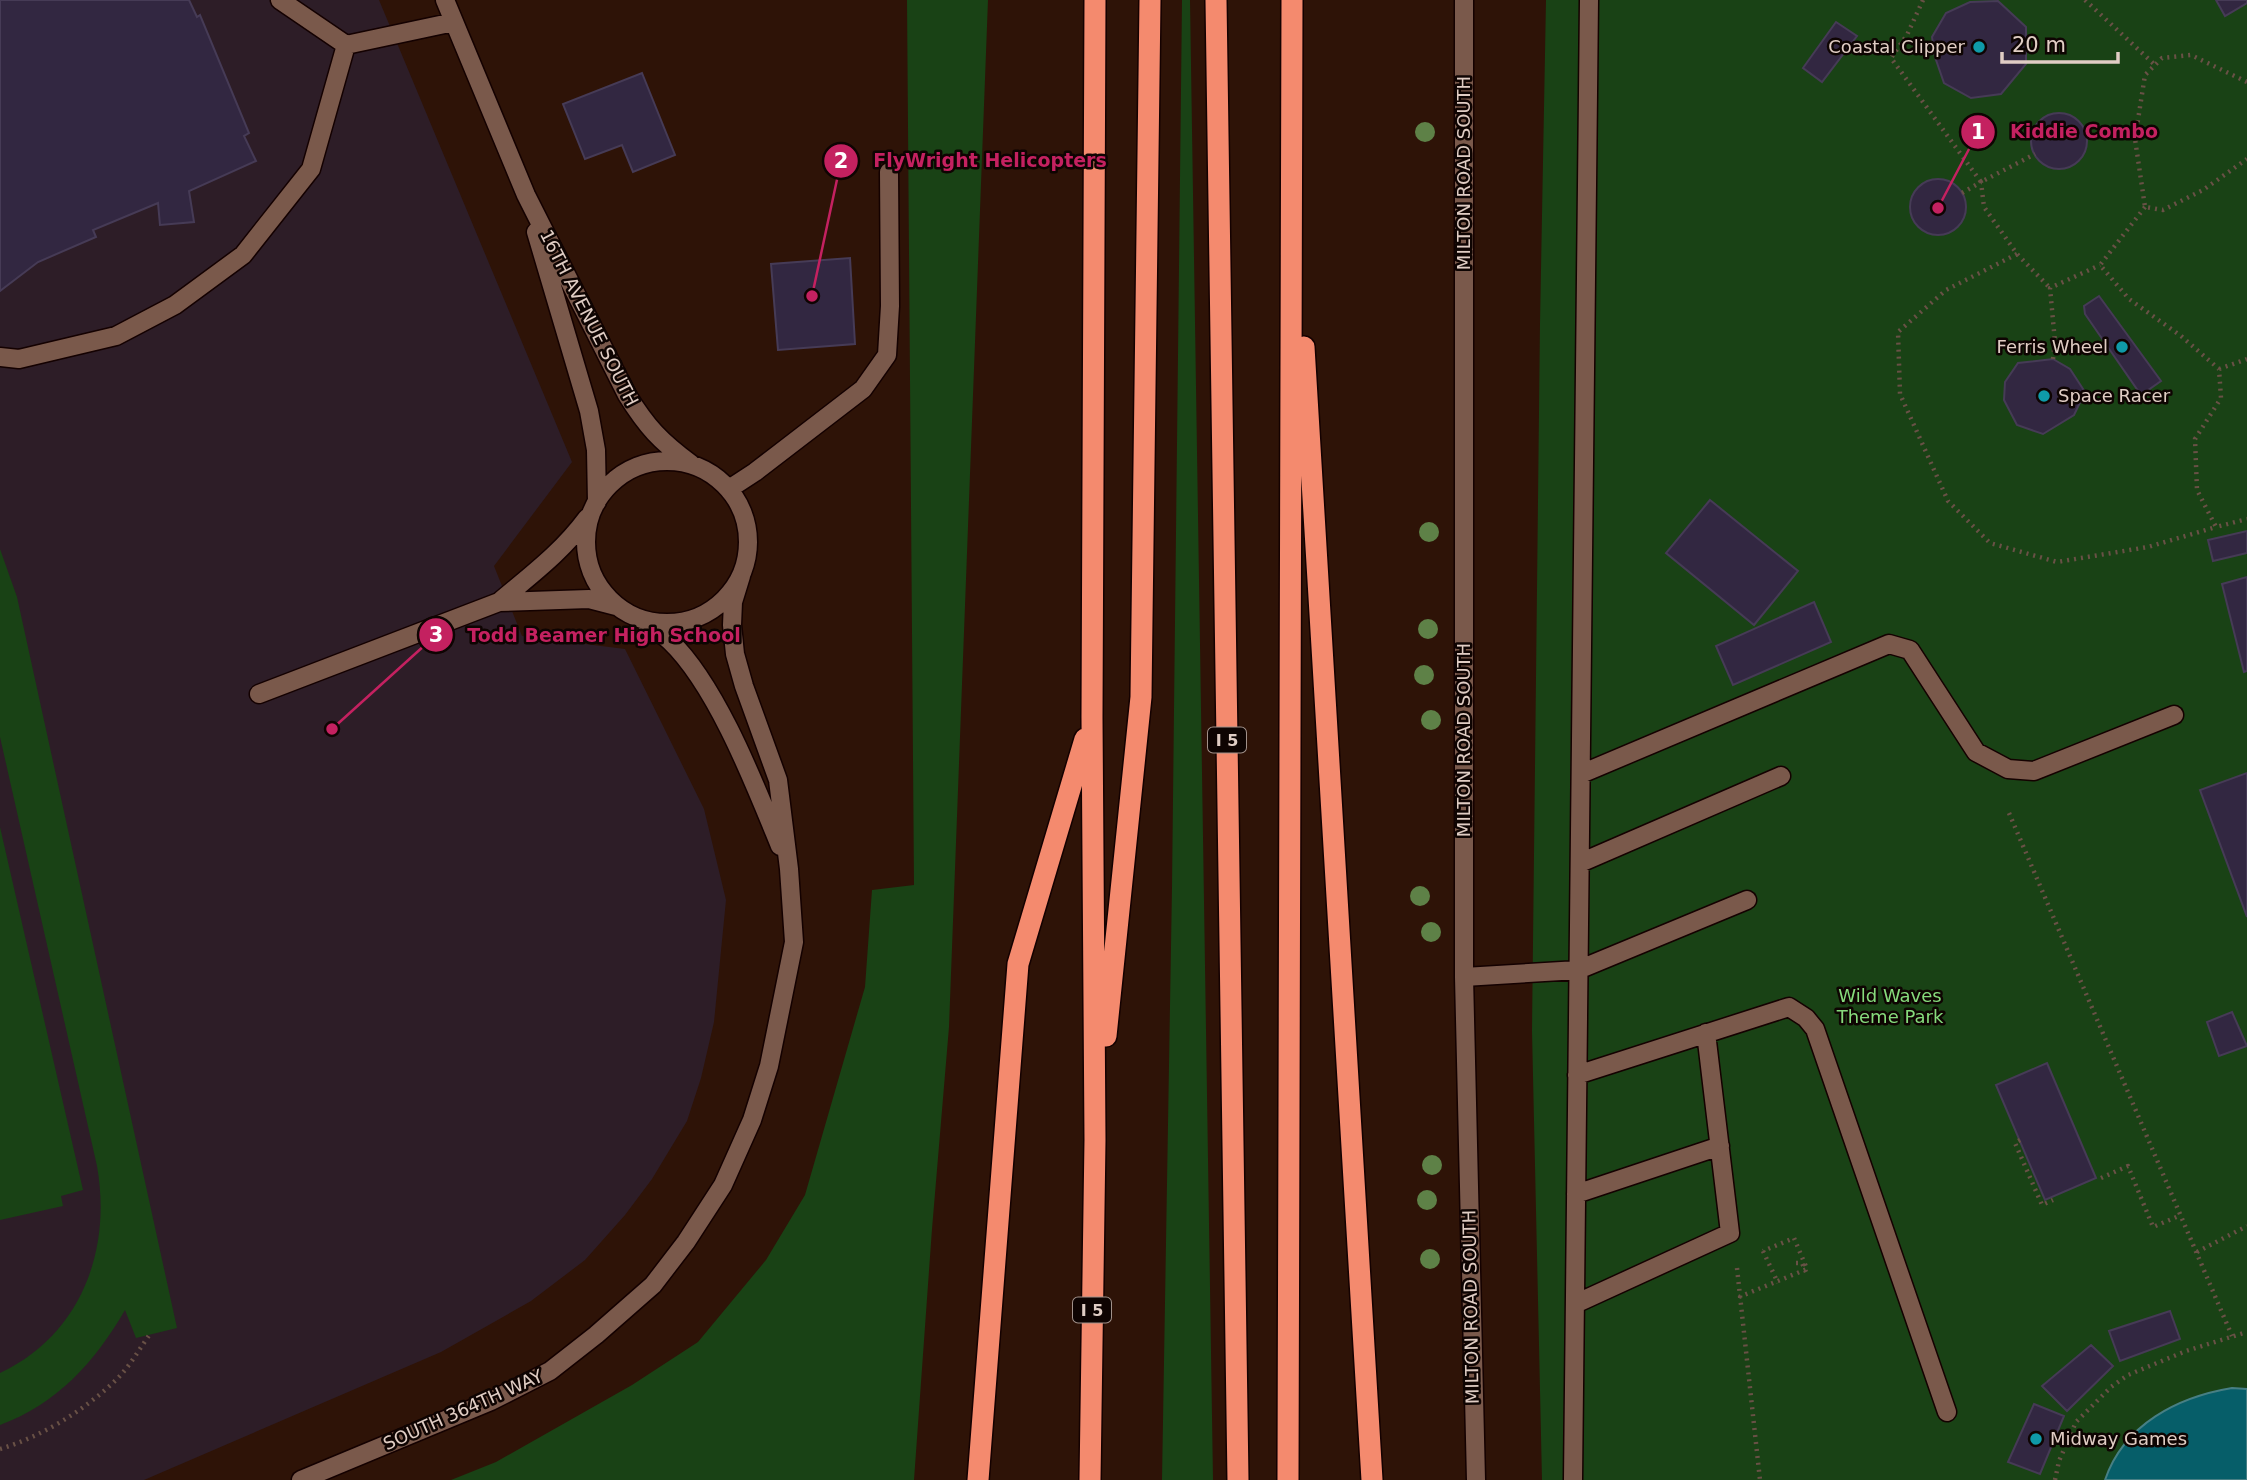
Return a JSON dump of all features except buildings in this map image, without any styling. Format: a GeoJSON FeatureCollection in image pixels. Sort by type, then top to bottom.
{"type":"FeatureCollection","features":[{"type":"Feature","properties":{"kind":"highway","name":"I 5"},"geometry":{"type":"LineString","coordinates":[[1090,1480],[1095,1140],[1092,717],[1095,0]]}},
{"type":"Feature","properties":{"kind":"highway","name":"I 5"},"geometry":{"type":"LineString","coordinates":[[1095,1140],[1141,696],[1150,0]]}},
{"type":"Feature","properties":{"kind":"highway","name":"I 5"},"geometry":{"type":"LineString","coordinates":[[1216,0],[1238,1480]]}},
{"type":"Feature","properties":{"kind":"highway"},"geometry":{"type":"LineString","coordinates":[[1288,1480],[1292,0]]}},
{"type":"Feature","properties":{"kind":"highway"},"geometry":{"type":"LineString","coordinates":[[1292,138],[1372,1480]]}},
{"type":"Feature","properties":{"kind":"highway"},"geometry":{"type":"LineString","coordinates":[[978,1480],[1018,964],[1092,717]]}},
{"type":"Feature","properties":{"kind":"street"},"geometry":{"type":"LineString","coordinates":[[280,0],[346,45],[454,22]]}},
{"type":"Feature","properties":{"kind":"street","name":"16TH AVENUE SOUTH"},"geometry":{"type":"LineString","coordinates":[[444,0],[526,195],[627,395],[661,442],[691,464]]}},
{"type":"Feature","properties":{"kind":"street","name":"MILTON ROAD SOUTH"},"geometry":{"type":"LineString","coordinates":[[1464,0],[1464,977],[1476,1480]]}},
{"type":"Feature","properties":{"kind":"street"},"geometry":{"type":"LineString","coordinates":[[1573,1480],[1589,0]]}},
{"type":"Feature","properties":{"kind":"street"},"geometry":{"type":"LineString","coordinates":[[0,357],[19,359],[116,336],[175,305],[243,255],[311,169],[346,45]]}},
{"type":"Feature","properties":{"kind":"street"},"geometry":{"type":"LineString","coordinates":[[729,489],[863,389],[887,355],[890,306],[889,172]]}},
{"type":"Feature","properties":{"kind":"street","name":"16TH AVENUE SOUTH"},"geometry":{"type":"LineString","coordinates":[[526,195],[562,328],[589,411],[596,450],[594,507]]}},
{"type":"Feature","properties":{"kind":"street"},"geometry":{"type":"LineString","coordinates":[[259,694],[499,602],[548,563],[569,542],[603,492],[621,475],[643,464],[667,460],[691,464],[712,474],[729,489],[741,509],[747,530],[747,554],[741,576],[724,600],[699,617],[671,623],[642,620],[616,606],[589,599],[499,602]]}},
{"type":"Feature","properties":{"kind":"street"},"geometry":{"type":"LineString","coordinates":[[594,507],[585,538],[588,564],[599,587],[616,606]]}},
{"type":"Feature","properties":{"kind":"street","name":"SOUTH 364TH WAY"},"geometry":{"type":"LineString","coordinates":[[301,1480],[491,1401],[550,1371],[653,1285],[686,1242],[723,1185],[752,1120],[769,1066],[794,942],[789,869],[778,780],[735,653],[733,602],[741,576]]}},
{"type":"Feature","properties":{"kind":"street","name":"SOUTH 364TH WAY"},"geometry":{"type":"LineString","coordinates":[[642,620],[679,651],[715,704],[756,786],[789,869]]}},
{"type":"Feature","properties":{"kind":"street"},"geometry":{"type":"LineString","coordinates":[[1581,774],[1889,644],[1910,650],[1976,752],[2008,769],[2034,771],[2174,715]]}},
{"type":"Feature","properties":{"kind":"street"},"geometry":{"type":"LineString","coordinates":[[1580,863],[1781,776]]}},
{"type":"Feature","properties":{"kind":"street"},"geometry":{"type":"LineString","coordinates":[[1464,977],[1578,970],[1747,900]]}},
{"type":"Feature","properties":{"kind":"street"},"geometry":{"type":"LineString","coordinates":[[1577,1074],[1788,1007],[1806,1018],[1815,1028],[1947,1412]]}},
{"type":"Feature","properties":{"kind":"street"},"geometry":{"type":"LineString","coordinates":[[1575,1304],[1730,1233],[1706,1033]]}},
{"type":"Feature","properties":{"kind":"street"},"geometry":{"type":"LineString","coordinates":[[1576,1194],[1720,1146]]}},
{"type":"Feature","properties":{"kind":"path"},"geometry":{"type":"LineString","coordinates":[[1923,0],[1907,35],[1891,58],[1981,182],[1984,207],[2017,254],[2050,288],[2055,342],[2053,359]]}},
{"type":"Feature","properties":{"kind":"path"},"geometry":{"type":"LineString","coordinates":[[2085,0],[2155,65]]}},
{"type":"Feature","properties":{"kind":"path"},"geometry":{"type":"LineString","coordinates":[[2050,288],[2100,265],[2145,207],[2135,139],[2145,75],[2162,58],[2191,55],[2247,82]]}},
{"type":"Feature","properties":{"kind":"path"},"geometry":{"type":"LineString","coordinates":[[1962,193],[2035,154]]}},
{"type":"Feature","properties":{"kind":"path"},"geometry":{"type":"LineString","coordinates":[[2145,207],[2163,210],[2203,190],[2247,159]]}},
{"type":"Feature","properties":{"kind":"path"},"geometry":{"type":"LineString","coordinates":[[2017,254],[1946,289],[1898,332],[1899,394],[1948,501],[1990,543],[2057,562],[2148,547],[2247,519]]}},
{"type":"Feature","properties":{"kind":"path"},"geometry":{"type":"LineString","coordinates":[[2100,265],[2129,299],[2219,369],[2221,398],[2194,439],[2197,490],[2216,527]]}},
{"type":"Feature","properties":{"kind":"path"},"geometry":{"type":"LineString","coordinates":[[2219,369],[2247,359]]}},
{"type":"Feature","properties":{"kind":"path"},"geometry":{"type":"LineString","coordinates":[[2009,813],[2232,1336]]}},
{"type":"Feature","properties":{"kind":"path"},"geometry":{"type":"LineString","coordinates":[[2017,1142],[2042,1205],[2053,1200]]}},
{"type":"Feature","properties":{"kind":"path"},"geometry":{"type":"LineString","coordinates":[[2101,1178],[2128,1166],[2153,1227],[2181,1215]]}},
{"type":"Feature","properties":{"kind":"path"},"geometry":{"type":"LineString","coordinates":[[2197,1252],[2247,1226]]}},
{"type":"Feature","properties":{"kind":"path"},"geometry":{"type":"LineString","coordinates":[[1739,1297],[1776,1281],[1787,1277],[1797,1273],[1807,1269],[1794,1238],[1763,1251],[1768,1261],[1773,1272],[1778,1283],[1806,1272],[1802,1263],[1796,1263]]}},
{"type":"Feature","properties":{"kind":"path"},"geometry":{"type":"LineString","coordinates":[[1737,1268],[1760,1480]]}},
{"type":"Feature","properties":{"kind":"path"},"geometry":{"type":"LineString","coordinates":[[2055,1480],[2059,1461],[2076,1422],[2111,1387],[2128,1375],[2186,1350],[2247,1332]]}},
{"type":"Feature","properties":{"kind":"path"},"geometry":{"type":"LineString","coordinates":[[0,1449],[28,1441],[76,1412],[119,1377],[150,1334]]}},
{"type":"Feature","properties":{"kind":"shaded area"},"geometry":{"type":"Polygon","coordinates":[[[0,0],[379,0],[572,462],[494,566],[522,636],[625,649],[704,809],[726,900],[714,1022],[701,1078],[687,1121],[652,1179],[625,1215],[585,1260],[531,1301],[441,1352],[144,1480],[0,1480],[0,0]]]}},
{"type":"Feature","properties":{"kind":"green space"},"geometry":{"type":"Polygon","coordinates":[[[907,0],[988,0],[949,1027],[914,1480],[451,1480],[496,1462],[632,1385],[698,1342],[766,1260],[805,1195],[865,987],[872,890],[914,885],[907,0]]]}},
{"type":"Feature","properties":{"kind":"green space"},"geometry":{"type":"Polygon","coordinates":[[[1182,0],[1190,0],[1213,1480],[1162,1480],[1182,0]]]}},
{"type":"Feature","properties":{"kind":"green space","name":"Wild Waves Theme Park"},"geometry":{"type":"Polygon","coordinates":[[[1546,0],[2247,0],[2247,1480],[1542,1480],[1532,1031],[1546,0]]]}},
{"type":"Feature","properties":{"kind":"green space"},"geometry":{"type":"Polygon","coordinates":[[[0,549],[17,597],[177,1328],[136,1338],[125,1310],[101,1347],[73,1379],[39,1405],[0,1425],[0,1373],[28,1357],[51,1336],[70,1313],[85,1287],[100,1228],[100,1197],[97,1166],[0,737],[0,549]]]}},
{"type":"Feature","properties":{"kind":"green space"},"geometry":{"type":"Polygon","coordinates":[[[0,827],[83,1190],[61,1196],[63,1206],[0,1220],[0,827]]]}},
{"type":"Feature","properties":{"kind":"water"},"geometry":{"type":"Polygon","coordinates":[[[2232,1388],[2247,1389],[2247,1480],[2105,1480],[2125,1443],[2155,1416],[2192,1398],[2232,1388]]]}},
{"type":"Feature","properties":{"kind":"place","name":"Coastal Clipper"},"geometry":{"type":"Point","coordinates":[1979,47]}},
{"type":"Feature","properties":{"kind":"place","name":"Kiddie Combo"},"geometry":{"type":"Point","coordinates":[1938,208]}},
{"type":"Feature","properties":{"kind":"place","name":"FlyWright Helicopters"},"geometry":{"type":"Point","coordinates":[812,296]}},
{"type":"Feature","properties":{"kind":"place","name":"Ferris Wheel"},"geometry":{"type":"Point","coordinates":[2122,347]}},
{"type":"Feature","properties":{"kind":"place","name":"Space Racer"},"geometry":{"type":"Point","coordinates":[2044,396]}},
{"type":"Feature","properties":{"kind":"place","name":"Todd Beamer High School"},"geometry":{"type":"Point","coordinates":[332,729]}},
{"type":"Feature","properties":{"kind":"place","name":"Midway Games"},"geometry":{"type":"Point","coordinates":[2036,1439]}}]}
